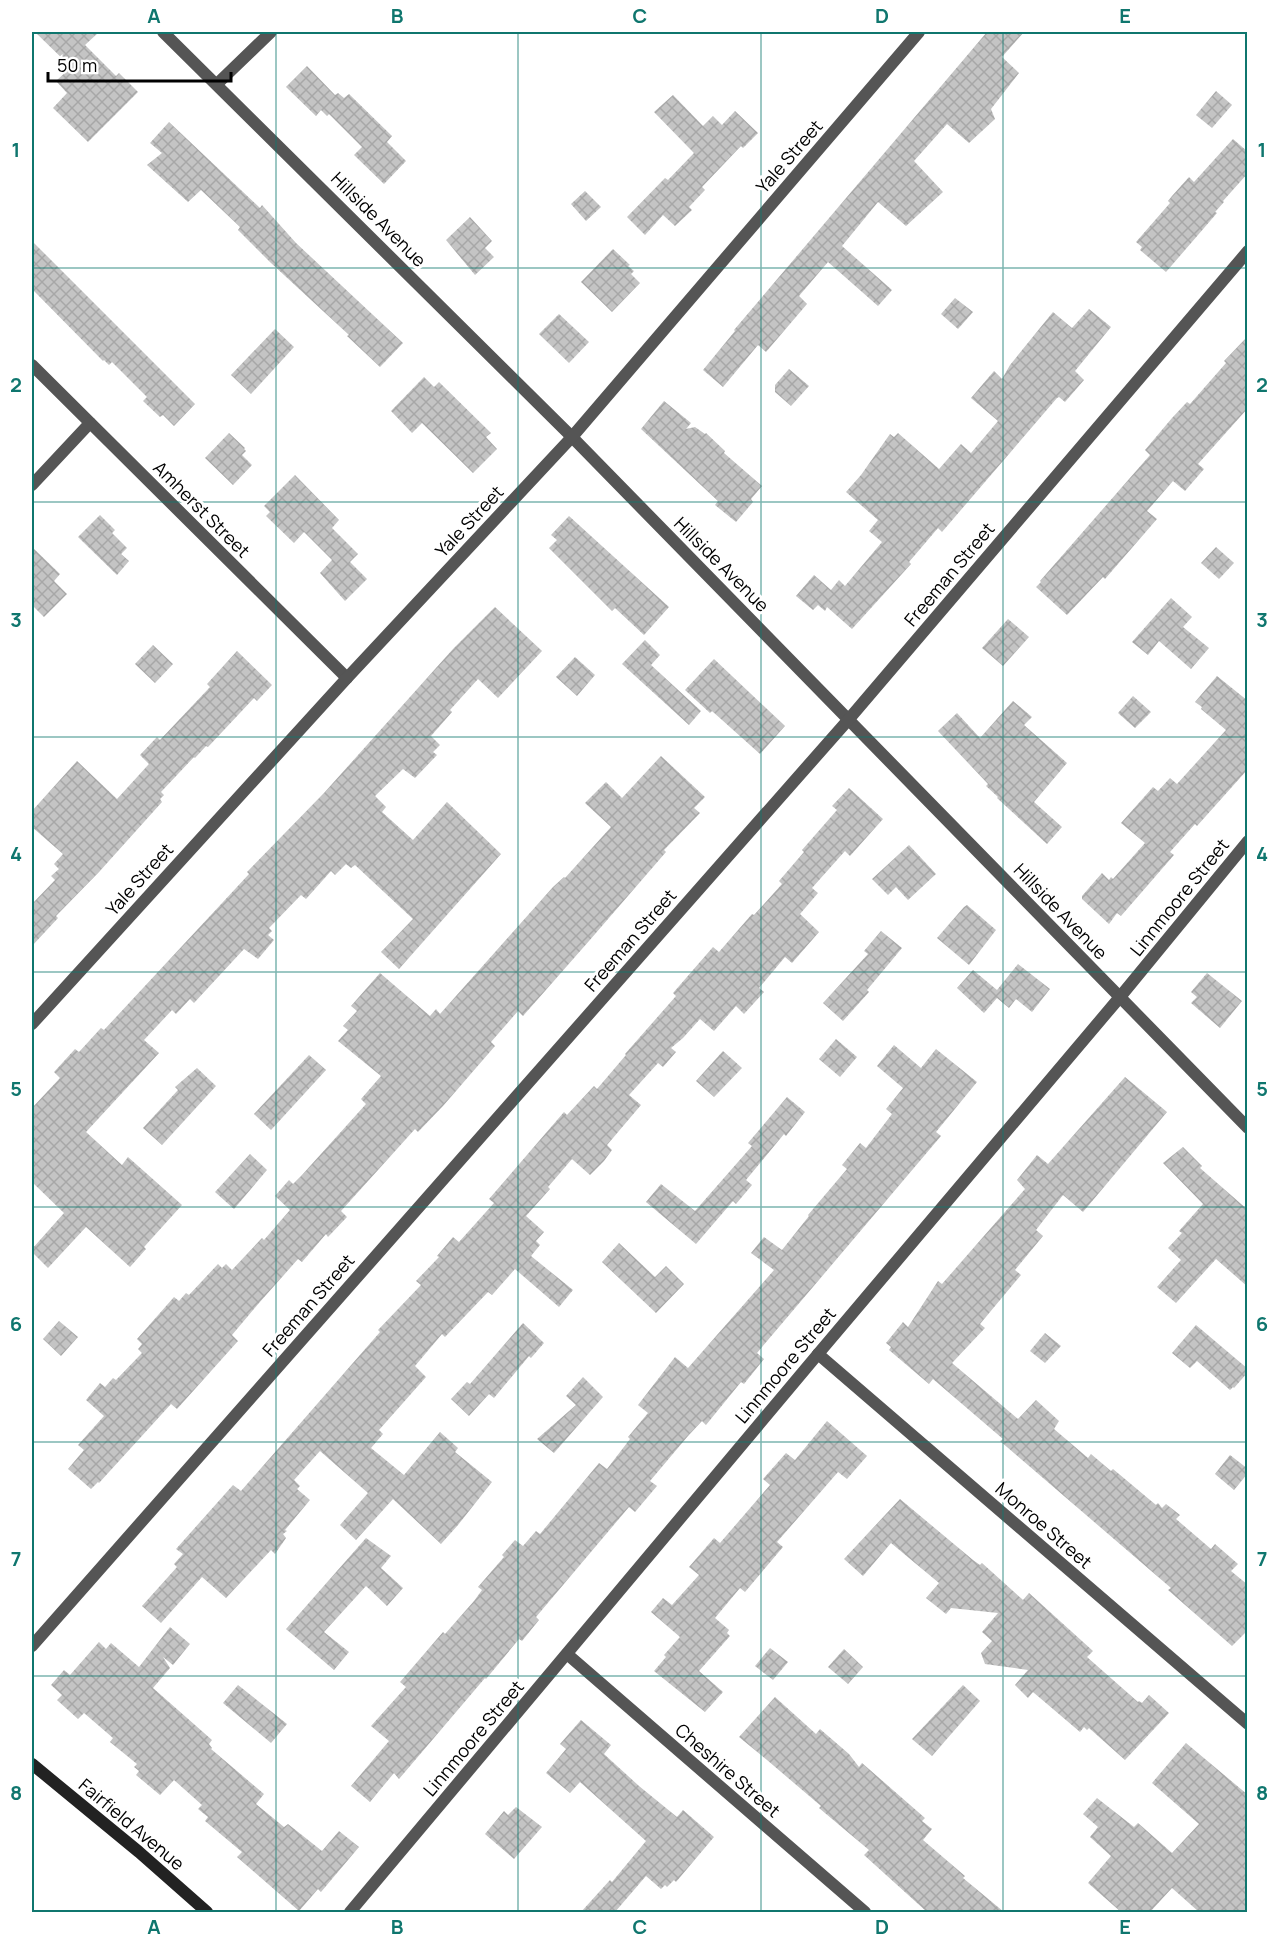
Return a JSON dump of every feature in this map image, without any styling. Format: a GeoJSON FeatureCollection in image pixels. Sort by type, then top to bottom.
{"type":"FeatureCollection","features":[{"type":"Feature","properties":{"kind":"main road","name":"Fairfield Avenue"},"geometry":{"type":"LineString","coordinates":[[32,1764],[139,1852],[207,1912]]}},
{"type":"Feature","properties":{"kind":"street","name":"Hillside Avenue"},"geometry":{"type":"LineString","coordinates":[[163,32],[572,437],[1248,1128]]}},
{"type":"Feature","properties":{"kind":"street"},"geometry":{"type":"LineString","coordinates":[[217,84],[271,32]]}},
{"type":"Feature","properties":{"kind":"street","name":"Yale Street"},"geometry":{"type":"LineString","coordinates":[[32,1024],[347,678],[572,437],[919,32]]}},
{"type":"Feature","properties":{"kind":"street","name":"Freeman Street"},"geometry":{"type":"LineString","coordinates":[[32,1646],[849,719],[1248,251]]}},
{"type":"Feature","properties":{"kind":"street","name":"Amherst Street"},"geometry":{"type":"LineString","coordinates":[[32,365],[347,678]]}},
{"type":"Feature","properties":{"kind":"street"},"geometry":{"type":"LineString","coordinates":[[32,485],[90,423]]}},
{"type":"Feature","properties":{"kind":"street","name":"Linnmoore Street"},"geometry":{"type":"LineString","coordinates":[[350,1912],[1120,998],[1248,841]]}},
{"type":"Feature","properties":{"kind":"street","name":"Monroe Street"},"geometry":{"type":"LineString","coordinates":[[818,1354],[1248,1724]]}},
{"type":"Feature","properties":{"kind":"street","name":"Cheshire Street"},"geometry":{"type":"LineString","coordinates":[[567,1654],[866,1912]]}},
{"type":"Feature","properties":{"kind":"building"},"geometry":{"type":"Polygon","coordinates":[[[35,32],[99,32],[85,45],[116,76],[119,73],[138,92],[88,142],[53,108],[67,93],[56,81],[71,67],[35,32]]]}},
{"type":"Feature","properties":{"kind":"building"},"geometry":{"type":"Polygon","coordinates":[[[987,32],[1024,32],[1002,57],[1019,73],[991,109],[995,119],[969,143],[947,124],[914,161],[943,192],[906,226],[878,202],[842,246],[892,290],[878,306],[828,262],[799,296],[807,304],[766,352],[758,345],[723,387],[703,370],[734,330],[987,32]]]}},
{"type":"Feature","properties":{"kind":"building"},"geometry":{"type":"Polygon","coordinates":[[[307,66],[335,95],[338,93],[344,98],[349,94],[392,136],[387,142],[406,161],[384,184],[354,155],[362,147],[329,114],[327,116],[321,110],[316,116],[286,87],[307,66]]]}},
{"type":"Feature","properties":{"kind":"building"},"geometry":{"type":"Polygon","coordinates":[[[1216,91],[1232,105],[1212,128],[1196,115],[1216,91]]]}},
{"type":"Feature","properties":{"kind":"building"},"geometry":{"type":"Polygon","coordinates":[[[673,95],[703,126],[713,116],[722,125],[735,111],[758,133],[743,148],[741,146],[702,187],[705,190],[689,207],[692,210],[675,226],[663,215],[645,235],[627,217],[665,178],[668,180],[694,153],[654,112],[673,95]]]}},
{"type":"Feature","properties":{"kind":"building"},"geometry":{"type":"Polygon","coordinates":[[[169,122],[260,208],[262,205],[296,243],[403,343],[380,367],[271,263],[238,230],[240,227],[201,190],[188,202],[147,165],[162,153],[150,143],[169,122]]]}},
{"type":"Feature","properties":{"kind":"building"},"geometry":{"type":"Polygon","coordinates":[[[1233,139],[1248,152],[1248,173],[1166,272],[1140,250],[1142,247],[1136,242],[1189,177],[1194,182],[1233,139]]]}},
{"type":"Feature","properties":{"kind":"building"},"geometry":{"type":"Polygon","coordinates":[[[585,191],[601,207],[586,221],[571,204],[585,191]]]}},
{"type":"Feature","properties":{"kind":"building"},"geometry":{"type":"Polygon","coordinates":[[[470,217],[492,241],[485,248],[494,257],[475,275],[446,240],[470,217]]]}},
{"type":"Feature","properties":{"kind":"building"},"geometry":{"type":"Polygon","coordinates":[[[32,241],[195,404],[174,426],[143,401],[147,397],[112,362],[109,365],[103,361],[32,289],[32,241]]]}},
{"type":"Feature","properties":{"kind":"building"},"geometry":{"type":"Polygon","coordinates":[[[613,249],[630,265],[628,266],[634,271],[631,274],[640,283],[612,312],[581,282],[613,249]]]}},
{"type":"Feature","properties":{"kind":"building"},"geometry":{"type":"Polygon","coordinates":[[[955,298],[973,312],[958,329],[941,314],[955,298]]]}},
{"type":"Feature","properties":{"kind":"building"},"geometry":{"type":"Polygon","coordinates":[[[1089,309],[1111,327],[1075,371],[1084,380],[1065,402],[1057,398],[942,532],[938,528],[909,562],[911,564],[852,629],[827,607],[825,611],[818,605],[813,610],[796,596],[814,575],[831,590],[839,580],[845,586],[882,542],[869,531],[878,520],[846,492],[890,434],[894,437],[898,433],[939,469],[961,444],[971,453],[998,421],[971,398],[994,371],[1002,379],[1010,365],[1053,312],[1072,328],[1089,309]]]}},
{"type":"Feature","properties":{"kind":"building"},"geometry":{"type":"Polygon","coordinates":[[[559,314],[589,342],[569,363],[539,334],[559,314]]]}},
{"type":"Feature","properties":{"kind":"building"},"geometry":{"type":"Polygon","coordinates":[[[275,329],[294,347],[251,394],[231,375],[275,329]]]}},
{"type":"Feature","properties":{"kind":"building"},"geometry":{"type":"Polygon","coordinates":[[[1248,336],[1248,408],[1198,464],[1204,469],[1185,491],[1173,481],[1147,511],[1157,519],[1105,579],[1103,577],[1067,615],[1036,587],[1150,455],[1145,450],[1172,418],[1187,402],[1190,404],[1226,363],[1224,361],[1248,336]]]}},
{"type":"Feature","properties":{"kind":"building"},"geometry":{"type":"Polygon","coordinates":[[[789,369],[809,386],[791,406],[775,392],[775,385],[789,369]]]}},
{"type":"Feature","properties":{"kind":"building"},"geometry":{"type":"Polygon","coordinates":[[[424,377],[434,387],[439,382],[491,433],[486,437],[497,449],[473,473],[422,423],[412,433],[391,411],[424,377]]]}},
{"type":"Feature","properties":{"kind":"building"},"geometry":{"type":"Polygon","coordinates":[[[664,401],[691,423],[686,429],[695,427],[706,433],[725,451],[724,453],[762,486],[751,499],[753,502],[736,522],[715,505],[718,501],[641,429],[664,401]]]}},
{"type":"Feature","properties":{"kind":"building"},"geometry":{"type":"Polygon","coordinates":[[[229,433],[245,448],[246,451],[242,455],[252,465],[233,485],[205,458],[229,433]]]}},
{"type":"Feature","properties":{"kind":"building"},"geometry":{"type":"Polygon","coordinates":[[[295,475],[339,520],[332,528],[358,554],[350,562],[367,579],[345,601],[320,573],[332,560],[304,532],[294,543],[266,516],[270,512],[264,506],[295,475]]]}},
{"type":"Feature","properties":{"kind":"building"},"geometry":{"type":"Polygon","coordinates":[[[100,515],[115,530],[112,533],[127,548],[121,554],[129,561],[117,575],[78,537],[100,515]]]}},
{"type":"Feature","properties":{"kind":"building"},"geometry":{"type":"Polygon","coordinates":[[[569,516],[669,607],[644,635],[615,608],[612,611],[549,548],[557,540],[551,535],[569,516]]]}},
{"type":"Feature","properties":{"kind":"building"},"geometry":{"type":"Polygon","coordinates":[[[32,547],[60,574],[54,581],[67,594],[44,617],[32,605],[32,547]]]}},
{"type":"Feature","properties":{"kind":"building"},"geometry":{"type":"Polygon","coordinates":[[[1216,547],[1234,563],[1219,579],[1201,563],[1216,547]]]}},
{"type":"Feature","properties":{"kind":"building"},"geometry":{"type":"Polygon","coordinates":[[[1171,598],[1192,617],[1183,627],[1209,648],[1191,669],[1159,641],[1148,655],[1132,642],[1171,598]]]}},
{"type":"Feature","properties":{"kind":"building"},"geometry":{"type":"Polygon","coordinates":[[[495,607],[542,651],[498,698],[478,679],[450,710],[452,712],[431,736],[440,745],[433,752],[437,755],[415,778],[403,769],[375,796],[386,807],[382,812],[413,840],[447,802],[501,854],[399,969],[381,952],[413,919],[355,865],[351,868],[346,864],[335,875],[331,871],[306,899],[301,895],[269,928],[272,931],[268,935],[274,940],[258,959],[244,949],[194,1003],[190,999],[176,1014],[172,1010],[144,1040],[159,1053],[86,1132],[122,1165],[128,1157],[182,1205],[144,1247],[146,1249],[130,1267],[86,1227],[48,1268],[32,1252],[32,1249],[64,1213],[32,1182],[32,1108],[60,1078],[54,1072],[75,1049],[79,1052],[101,1028],[104,1030],[249,874],[247,872],[324,793],[453,649],[495,607]]]}},
{"type":"Feature","properties":{"kind":"building"},"geometry":{"type":"Polygon","coordinates":[[[1008,619],[1029,637],[1003,666],[982,648],[1008,619]]]}},
{"type":"Feature","properties":{"kind":"building"},"geometry":{"type":"Polygon","coordinates":[[[645,640],[660,655],[651,665],[701,711],[689,725],[622,664],[645,640]]]}},
{"type":"Feature","properties":{"kind":"building"},"geometry":{"type":"Polygon","coordinates":[[[153,645],[173,664],[155,683],[135,664],[153,645]]]}},
{"type":"Feature","properties":{"kind":"building"},"geometry":{"type":"Polygon","coordinates":[[[237,651],[272,685],[257,701],[254,698],[161,792],[164,795],[160,799],[162,802],[56,916],[58,918],[32,946],[32,904],[55,880],[51,876],[59,869],[54,864],[63,854],[32,827],[32,811],[77,761],[117,799],[149,764],[140,755],[157,737],[160,740],[210,687],[207,684],[237,651]]]}},
{"type":"Feature","properties":{"kind":"building"},"geometry":{"type":"Polygon","coordinates":[[[575,657],[595,675],[577,696],[556,677],[575,657]]]}},
{"type":"Feature","properties":{"kind":"building"},"geometry":{"type":"Polygon","coordinates":[[[714,659],[785,726],[760,754],[685,690],[714,659]]]}},
{"type":"Feature","properties":{"kind":"building"},"geometry":{"type":"Polygon","coordinates":[[[1217,676],[1248,701],[1248,769],[1197,826],[1195,824],[1170,852],[1174,855],[1121,916],[1117,913],[1109,924],[1082,899],[1082,896],[1102,873],[1109,880],[1111,877],[1113,879],[1145,843],[1121,823],[1153,787],[1158,791],[1170,778],[1177,784],[1226,730],[1195,702],[1217,676]]]}},
{"type":"Feature","properties":{"kind":"building"},"geometry":{"type":"Polygon","coordinates":[[[1133,696],[1151,712],[1135,728],[1118,713],[1133,696]]]}},
{"type":"Feature","properties":{"kind":"building"},"geometry":{"type":"Polygon","coordinates":[[[1013,701],[1032,717],[1024,725],[1067,763],[1034,802],[1062,827],[1047,844],[997,798],[986,786],[988,784],[938,731],[957,713],[980,738],[1013,701]]]}},
{"type":"Feature","properties":{"kind":"building"},"geometry":{"type":"Polygon","coordinates":[[[661,756],[705,797],[694,808],[700,813],[664,850],[666,852],[523,1016],[518,1011],[491,1042],[495,1046],[443,1106],[418,1132],[415,1129],[341,1211],[347,1217],[328,1237],[326,1234],[302,1262],[298,1259],[259,1303],[232,1335],[238,1341],[177,1409],[171,1404],[91,1489],[68,1469],[84,1450],[78,1445],[104,1416],[86,1400],[100,1383],[105,1387],[113,1378],[116,1380],[142,1353],[138,1349],[142,1344],[137,1339],[174,1297],[179,1301],[186,1293],[189,1295],[218,1264],[222,1268],[226,1264],[232,1270],[262,1238],[264,1240],[290,1210],[275,1196],[289,1180],[293,1184],[302,1175],[366,1104],[361,1099],[381,1076],[338,1041],[348,1030],[343,1026],[357,1011],[351,1006],[380,973],[430,1016],[436,1009],[440,1014],[553,887],[565,878],[611,827],[585,803],[606,782],[622,798],[661,756]]]}},
{"type":"Feature","properties":{"kind":"building"},"geometry":{"type":"Polygon","coordinates":[[[849,788],[883,819],[850,856],[845,851],[812,888],[818,893],[800,914],[819,932],[792,963],[785,957],[759,988],[764,992],[744,1014],[736,1006],[714,1031],[700,1019],[671,1048],[676,1052],[663,1067],[658,1063],[629,1095],[641,1105],[607,1145],[612,1150],[604,1161],[590,1175],[572,1159],[526,1216],[544,1232],[536,1241],[540,1245],[531,1256],[573,1290],[559,1307],[515,1269],[492,1295],[488,1292],[445,1337],[442,1334],[415,1366],[426,1377],[379,1430],[383,1434],[371,1448],[404,1475],[440,1432],[458,1448],[455,1452],[492,1482],[458,1525],[441,1544],[393,1499],[356,1540],[340,1525],[368,1493],[320,1451],[294,1480],[300,1486],[297,1489],[310,1500],[285,1530],[287,1531],[283,1534],[286,1538],[275,1554],[271,1550],[226,1598],[202,1577],[161,1623],[142,1606],[177,1567],[174,1564],[183,1554],[176,1549],[233,1485],[241,1491],[380,1332],[378,1330],[421,1285],[416,1281],[439,1257],[437,1256],[453,1237],[459,1242],[494,1203],[489,1199],[564,1112],[567,1115],[594,1086],[597,1089],[676,996],[673,993],[713,947],[719,952],[782,884],[779,881],[837,810],[832,806],[849,788]]]}},
{"type":"Feature","properties":{"kind":"building"},"geometry":{"type":"Polygon","coordinates":[[[909,845],[936,874],[908,900],[896,887],[888,895],[872,879],[909,845]]]}},
{"type":"Feature","properties":{"kind":"building"},"geometry":{"type":"Polygon","coordinates":[[[967,905],[996,930],[969,965],[937,938],[967,905]]]}},
{"type":"Feature","properties":{"kind":"building"},"geometry":{"type":"Polygon","coordinates":[[[881,931],[902,948],[867,990],[869,992],[843,1021],[823,1003],[868,954],[864,951],[881,931]]]}},
{"type":"Feature","properties":{"kind":"building"},"geometry":{"type":"Polygon","coordinates":[[[1018,964],[1050,989],[1032,1012],[1016,999],[1009,1008],[997,998],[984,1013],[957,988],[973,970],[997,990],[1018,964]]]}},
{"type":"Feature","properties":{"kind":"building"},"geometry":{"type":"Polygon","coordinates":[[[1207,973],[1242,1001],[1220,1028],[1191,1003],[1197,997],[1191,992],[1207,973]]]}},
{"type":"Feature","properties":{"kind":"building"},"geometry":{"type":"Polygon","coordinates":[[[836,1039],[857,1057],[840,1077],[819,1059],[836,1039]]]}},
{"type":"Feature","properties":{"kind":"building"},"geometry":{"type":"Polygon","coordinates":[[[894,1045],[921,1068],[936,1049],[977,1082],[936,1132],[941,1136],[757,1353],[764,1359],[744,1384],[741,1382],[706,1425],[702,1421],[688,1436],[650,1481],[657,1486],[635,1512],[629,1507],[536,1617],[539,1620],[522,1641],[519,1639],[399,1779],[394,1773],[370,1802],[351,1786],[389,1741],[371,1726],[406,1687],[400,1682],[443,1632],[445,1634],[474,1601],[482,1590],[478,1587],[504,1557],[502,1555],[515,1540],[523,1546],[536,1531],[540,1534],[599,1463],[607,1469],[630,1439],[628,1437],[648,1413],[638,1405],[675,1357],[688,1368],[774,1270],[751,1253],[764,1237],[782,1250],[847,1169],[842,1165],[860,1143],[866,1148],[892,1114],[886,1109],[903,1088],[877,1066],[894,1045]]]}},
{"type":"Feature","properties":{"kind":"building"},"geometry":{"type":"Polygon","coordinates":[[[723,1051],[742,1068],[714,1097],[696,1081],[723,1051]]]}},
{"type":"Feature","properties":{"kind":"building"},"geometry":{"type":"Polygon","coordinates":[[[309,1055],[326,1070],[271,1130],[254,1114],[309,1055]]]}},
{"type":"Feature","properties":{"kind":"building"},"geometry":{"type":"Polygon","coordinates":[[[197,1068],[216,1086],[162,1145],[143,1128],[178,1090],[175,1087],[197,1068]]]}},
{"type":"Feature","properties":{"kind":"building"},"geometry":{"type":"Polygon","coordinates":[[[1125,1077],[1167,1112],[1083,1212],[1063,1195],[1036,1230],[1043,1236],[1015,1270],[1021,1275],[980,1324],[985,1328],[952,1363],[1018,1419],[1036,1400],[1059,1421],[1054,1429],[1088,1458],[1091,1454],[1111,1471],[1113,1469],[1156,1505],[1158,1503],[1162,1508],[1166,1504],[1180,1515],[1176,1519],[1211,1549],[1215,1544],[1238,1564],[1231,1571],[1248,1585],[1248,1630],[1232,1646],[1168,1590],[1171,1588],[1000,1441],[1003,1439],[933,1379],[929,1384],[889,1350],[891,1347],[886,1343],[903,1322],[908,1327],[938,1281],[942,1284],[1025,1189],[1017,1180],[1037,1155],[1048,1164],[1125,1077]]]}},
{"type":"Feature","properties":{"kind":"building"},"geometry":{"type":"Polygon","coordinates":[[[787,1097],[805,1112],[746,1180],[752,1185],[736,1204],[733,1201],[696,1244],[646,1202],[661,1184],[695,1211],[752,1146],[748,1143],[787,1097]]]}},
{"type":"Feature","properties":{"kind":"building"},"geometry":{"type":"Polygon","coordinates":[[[1183,1147],[1202,1166],[1200,1168],[1248,1210],[1248,1287],[1216,1259],[1176,1303],[1157,1287],[1181,1260],[1168,1248],[1182,1233],[1179,1231],[1203,1204],[1163,1163],[1183,1147]]]}},
{"type":"Feature","properties":{"kind":"building"},"geometry":{"type":"Polygon","coordinates":[[[250,1154],[267,1170],[234,1209],[215,1192],[250,1154]]]}},
{"type":"Feature","properties":{"kind":"building"},"geometry":{"type":"Polygon","coordinates":[[[619,1243],[655,1277],[666,1266],[684,1284],[656,1313],[602,1262],[619,1243]]]}},
{"type":"Feature","properties":{"kind":"building"},"geometry":{"type":"Polygon","coordinates":[[[59,1321],[78,1337],[61,1356],[43,1339],[59,1321]]]}},
{"type":"Feature","properties":{"kind":"building"},"geometry":{"type":"Polygon","coordinates":[[[523,1323],[544,1343],[531,1358],[529,1356],[494,1398],[489,1394],[469,1416],[451,1399],[467,1382],[470,1384],[523,1323]]]}},
{"type":"Feature","properties":{"kind":"building"},"geometry":{"type":"Polygon","coordinates":[[[1196,1325],[1248,1369],[1234,1388],[1230,1390],[1197,1361],[1190,1368],[1172,1353],[1196,1325]]]}},
{"type":"Feature","properties":{"kind":"building"},"geometry":{"type":"Polygon","coordinates":[[[1045,1333],[1061,1346],[1045,1363],[1030,1351],[1045,1333]]]}},
{"type":"Feature","properties":{"kind":"building"},"geometry":{"type":"Polygon","coordinates":[[[583,1377],[603,1397],[554,1453],[537,1439],[576,1405],[566,1396],[583,1377]]]}},
{"type":"Feature","properties":{"kind":"building"},"geometry":{"type":"Polygon","coordinates":[[[827,1421],[867,1456],[847,1479],[838,1472],[777,1542],[783,1547],[745,1592],[740,1588],[715,1618],[729,1630],[727,1633],[730,1636],[699,1671],[723,1692],[705,1712],[654,1671],[680,1637],[651,1612],[663,1598],[672,1605],[699,1575],[689,1567],[714,1538],[720,1543],[770,1485],[763,1479],[786,1453],[795,1460],[827,1421]]]}},
{"type":"Feature","properties":{"kind":"building"},"geometry":{"type":"Polygon","coordinates":[[[1230,1455],[1248,1469],[1248,1473],[1234,1490],[1215,1474],[1230,1455]]]}},
{"type":"Feature","properties":{"kind":"building"},"geometry":{"type":"Polygon","coordinates":[[[900,1499],[973,1560],[980,1565],[982,1563],[1023,1600],[1029,1593],[1093,1651],[1087,1657],[1138,1702],[1142,1703],[1149,1695],[1169,1713],[1125,1760],[1089,1728],[1087,1730],[1084,1727],[1080,1732],[1033,1692],[1028,1698],[1015,1685],[1028,1670],[985,1664],[981,1653],[992,1641],[982,1632],[998,1613],[951,1608],[946,1614],[926,1598],[939,1583],[891,1543],[863,1576],[844,1559],[900,1499]]]}},
{"type":"Feature","properties":{"kind":"building"},"geometry":{"type":"Polygon","coordinates":[[[366,1538],[391,1556],[381,1568],[403,1588],[387,1606],[366,1586],[324,1632],[349,1652],[334,1670],[286,1629],[366,1538]]]}},
{"type":"Feature","properties":{"kind":"building"},"geometry":{"type":"Polygon","coordinates":[[[170,1627],[190,1644],[173,1665],[163,1657],[170,1668],[153,1688],[212,1740],[209,1744],[211,1749],[264,1794],[256,1804],[284,1827],[288,1824],[322,1851],[339,1831],[359,1847],[321,1892],[318,1889],[299,1911],[237,1857],[242,1852],[205,1821],[208,1817],[198,1809],[202,1805],[174,1780],[160,1795],[136,1775],[139,1771],[134,1767],[137,1764],[110,1742],[113,1738],[84,1713],[78,1719],[57,1700],[62,1695],[51,1685],[64,1670],[70,1675],[99,1642],[106,1649],[111,1643],[139,1667],[170,1627]]]}},
{"type":"Feature","properties":{"kind":"building"},"geometry":{"type":"Polygon","coordinates":[[[770,1648],[788,1662],[773,1680],[755,1666],[770,1648]]]}},
{"type":"Feature","properties":{"kind":"building"},"geometry":{"type":"Polygon","coordinates":[[[844,1649],[863,1667],[848,1684],[828,1667],[844,1649]]]}},
{"type":"Feature","properties":{"kind":"building"},"geometry":{"type":"Polygon","coordinates":[[[238,1685],[287,1724],[271,1743],[223,1703],[238,1685]]]}},
{"type":"Feature","properties":{"kind":"building"},"geometry":{"type":"Polygon","coordinates":[[[963,1685],[980,1701],[932,1756],[912,1739],[963,1685]]]}},
{"type":"Feature","properties":{"kind":"building"},"geometry":{"type":"Polygon","coordinates":[[[775,1697],[816,1734],[820,1729],[849,1754],[859,1767],[862,1763],[925,1818],[922,1821],[932,1829],[923,1840],[965,1876],[963,1878],[1004,1912],[927,1912],[864,1855],[869,1850],[739,1737],[775,1697]]]}},
{"type":"Feature","properties":{"kind":"building"},"geometry":{"type":"Polygon","coordinates":[[[581,1720],[611,1745],[604,1754],[639,1786],[677,1817],[683,1810],[714,1837],[676,1882],[674,1880],[661,1889],[646,1876],[615,1912],[581,1912],[610,1880],[612,1882],[646,1841],[580,1782],[570,1793],[546,1773],[566,1749],[560,1744],[581,1720]]]}},
{"type":"Feature","properties":{"kind":"building"},"geometry":{"type":"Polygon","coordinates":[[[1186,1743],[1248,1795],[1248,1912],[1199,1912],[1172,1888],[1150,1912],[1121,1912],[1088,1883],[1111,1856],[1090,1837],[1098,1827],[1083,1814],[1097,1798],[1134,1827],[1138,1823],[1172,1853],[1199,1824],[1152,1783],[1186,1743]]]}},
{"type":"Feature","properties":{"kind":"building"},"geometry":{"type":"Polygon","coordinates":[[[516,1807],[542,1827],[514,1859],[485,1834],[504,1811],[508,1815],[516,1807]]]}}]}
